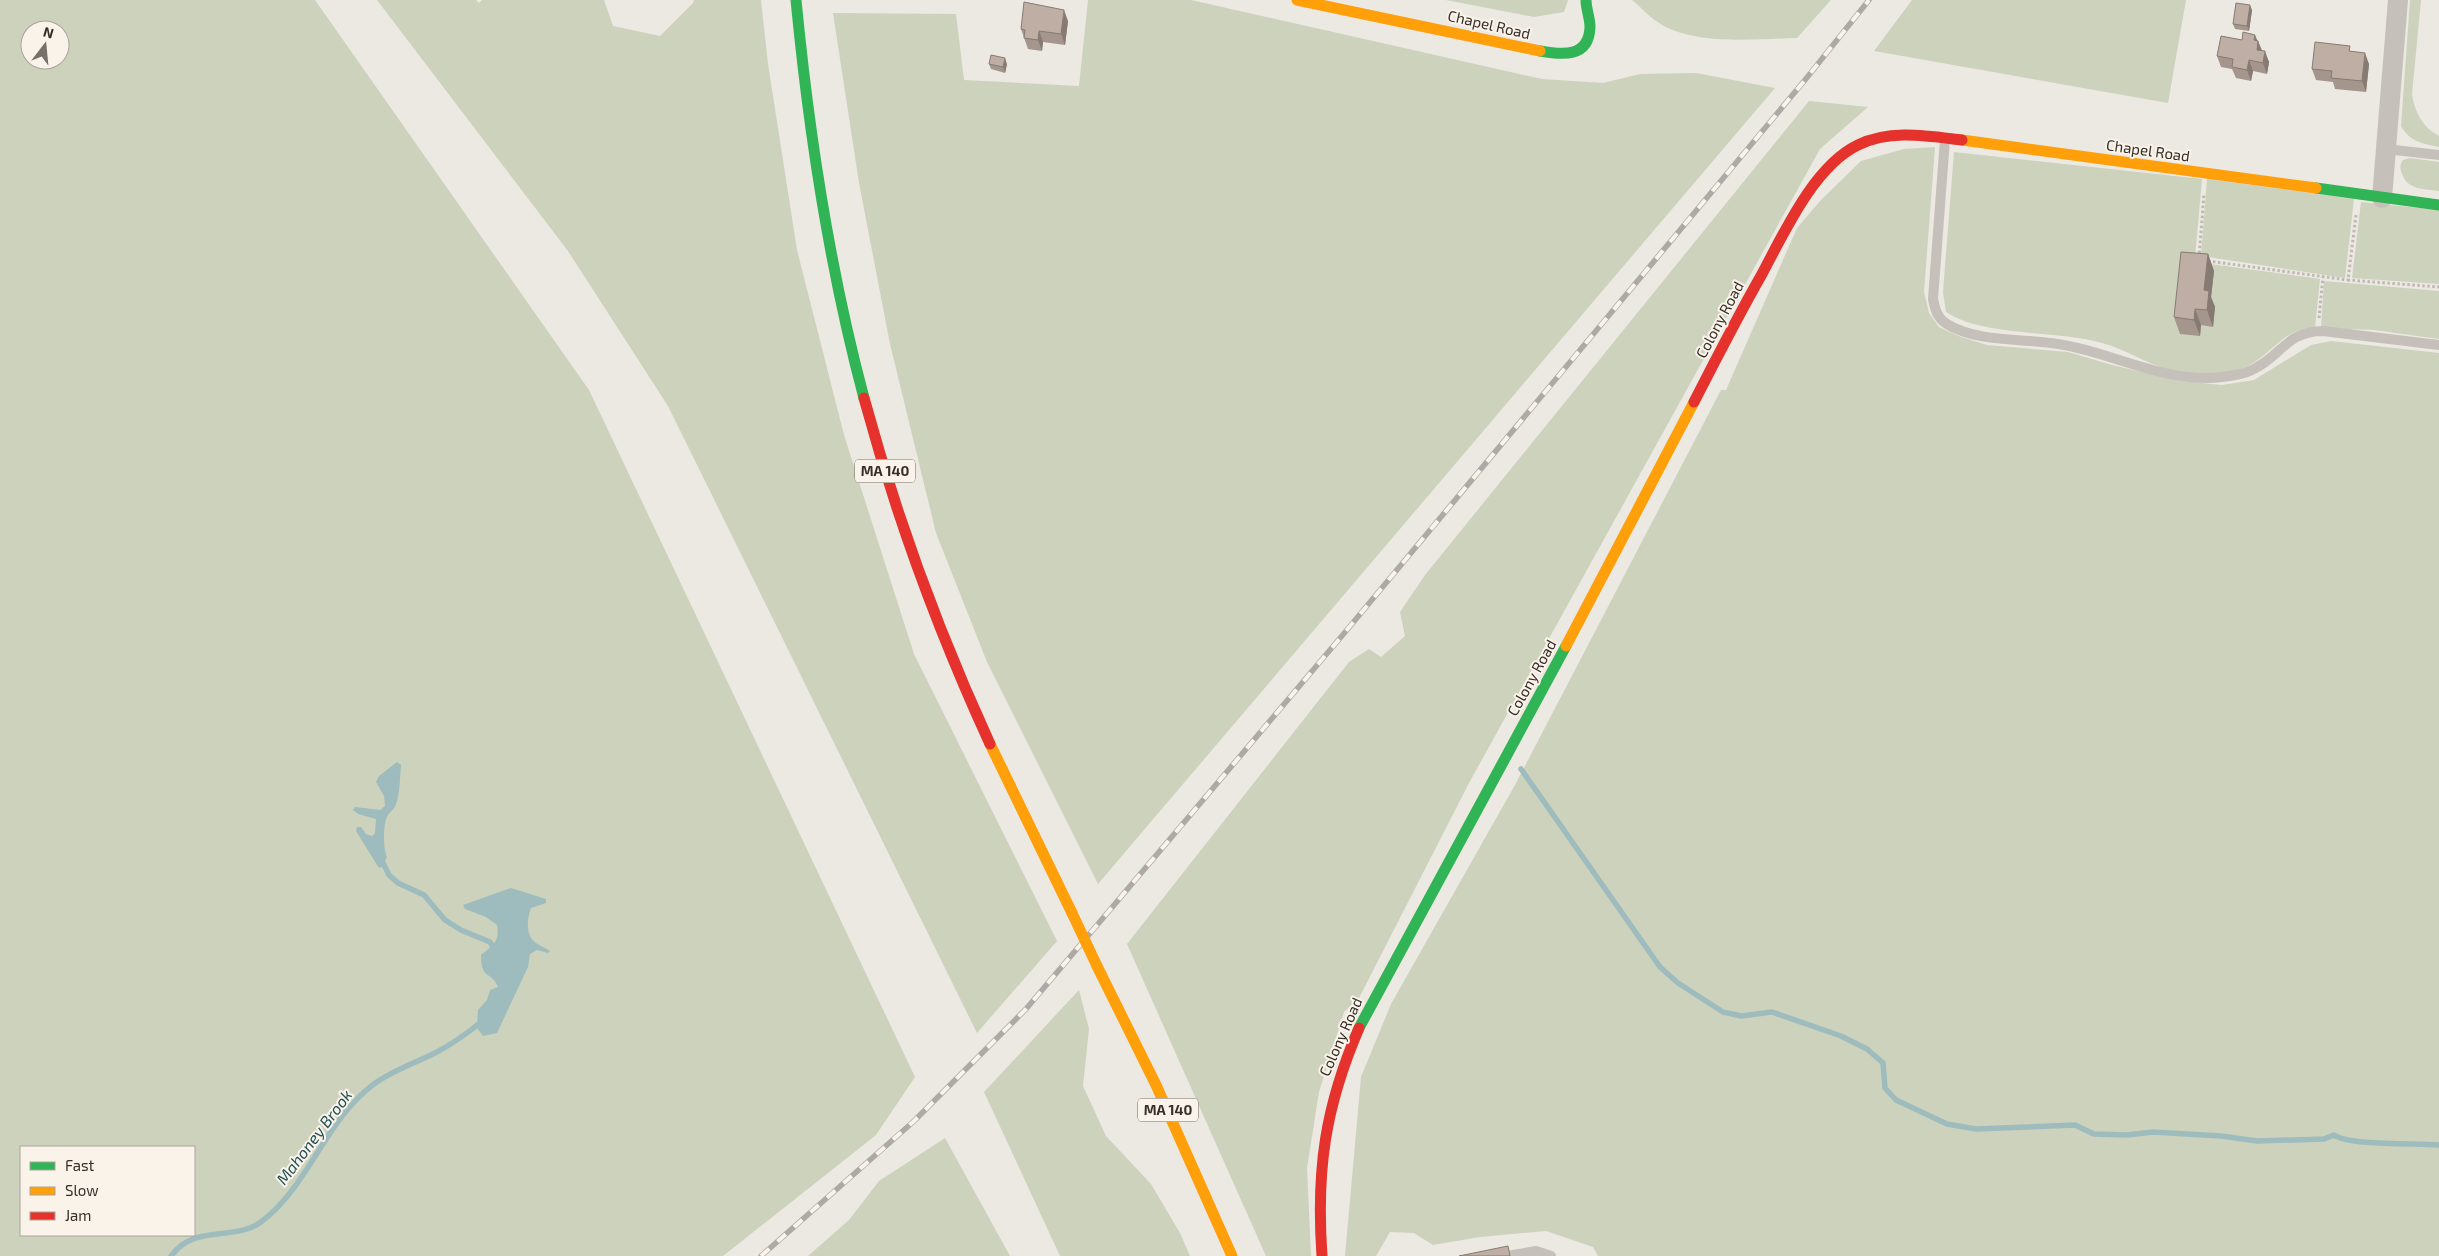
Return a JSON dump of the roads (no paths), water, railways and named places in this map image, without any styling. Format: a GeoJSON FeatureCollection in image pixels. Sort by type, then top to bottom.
{"type":"FeatureCollection","features":[{"type":"Feature","properties":{"kind":"main road","name":"MA 140"},"geometry":{"type":"LineString","coordinates":[[796,0],[812,146],[825,232],[842,315],[888,479],[914,558],[973,706],[1013,793],[1164,1102],[1232,1256]]}},
{"type":"Feature","properties":{"kind":"main road","name":"Chapel Road"},"geometry":{"type":"LineString","coordinates":[[1297,0],[1558,54],[1573,54],[1585,45],[1591,30],[1586,0]]}},
{"type":"Feature","properties":{"kind":"main road","name":"Chapel Road"},"geometry":{"type":"LineString","coordinates":[[1854,146],[1861,141],[1888,136],[1945,137],[2439,205]]}},
{"type":"Feature","properties":{"kind":"main road","name":"Colony Road"},"geometry":{"type":"LineString","coordinates":[[1322,1256],[1320,1184],[1326,1121],[1340,1074],[1361,1023],[1563,654],[1731,329],[1791,222],[1826,171],[1854,146]]}},
{"type":"Feature","properties":{"kind":"street"},"geometry":{"type":"LineString","coordinates":[[2382,198],[2398,0]]}},
{"type":"Feature","properties":{"kind":"lane"},"geometry":{"type":"LineString","coordinates":[[1945,137],[1933,299],[1937,314],[1947,324],[1964,331],[1993,337],[2054,343],[2164,372],[2197,378],[2223,377],[2251,371],[2273,356],[2292,339],[2306,332],[2318,331],[2439,345]]}},
{"type":"Feature","properties":{"kind":"lane"},"geometry":{"type":"LineString","coordinates":[[2386,149],[2439,155]]}},
{"type":"Feature","properties":{"kind":"lane"},"geometry":{"type":"LineString","coordinates":[[1508,1256],[1536,1251],[1552,1256]]}},
{"type":"Feature","properties":{"kind":"water"},"geometry":{"type":"Polygon","coordinates":[[[397,762],[401,765],[398,796],[395,806],[386,820],[384,843],[387,857],[382,867],[379,868],[356,831],[357,827],[361,827],[366,834],[372,836],[375,833],[376,819],[358,814],[353,810],[355,807],[380,810],[385,806],[384,796],[376,782],[379,776],[397,762]]]}},
{"type":"Feature","properties":{"kind":"water"},"geometry":{"type":"Polygon","coordinates":[[[511,888],[546,899],[546,903],[531,908],[528,927],[532,940],[550,951],[548,953],[537,950],[530,954],[528,967],[497,1033],[483,1036],[477,1028],[478,1010],[487,1000],[490,990],[498,987],[483,969],[481,955],[495,943],[498,931],[497,925],[486,917],[465,909],[463,905],[511,888]]]}},
{"type":"Feature","properties":{"kind":"waterway"},"geometry":{"type":"LineString","coordinates":[[1521,769],[1660,967],[1678,983],[1723,1012],[1741,1016],[1772,1012],[1841,1036],[1867,1049],[1883,1063],[1885,1088],[1896,1100],[1947,1124],[1976,1129],[2075,1125],[2094,1134],[2127,1135],[2153,1132],[2221,1136],[2257,1141],[2324,1139],[2334,1135],[2342,1139],[2354,1141],[2439,1145]]}},
{"type":"Feature","properties":{"kind":"waterway","name":"Mahoney Brook"},"geometry":{"type":"LineString","coordinates":[[381,859],[389,875],[398,883],[424,895],[445,920],[461,930],[490,942],[496,952]]}},
{"type":"Feature","properties":{"kind":"waterway","name":"Mahoney Brook"},"geometry":{"type":"LineString","coordinates":[[171,1256],[181,1246],[191,1240],[203,1236],[239,1231],[261,1222],[278,1207],[292,1190],[329,1134],[357,1099],[381,1079],[441,1050],[482,1021]]}},
{"type":"Feature","properties":{"kind":"railway"},"geometry":{"type":"LineString","coordinates":[[761,1256],[913,1122],[1026,1009],[1341,637],[1805,80],[1869,0]]}}]}
